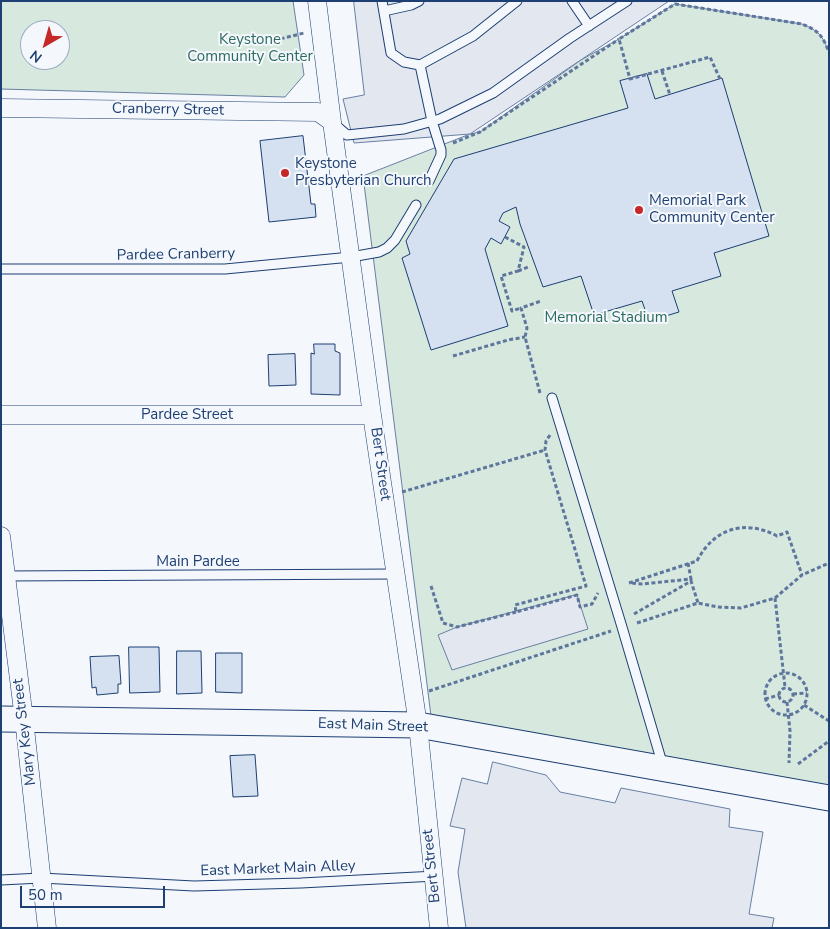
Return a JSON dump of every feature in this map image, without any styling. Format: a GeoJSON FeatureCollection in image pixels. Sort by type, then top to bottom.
{"type":"FeatureCollection","features":[{"type":"Feature","properties":{"kind":"main road","name":"East Main Street"},"geometry":{"type":"LineString","coordinates":[[12,719],[418,725],[829,798]]}},
{"type":"Feature","properties":{"kind":"street","name":"Bert Street"},"geometry":{"type":"LineString","coordinates":[[318,1],[332,122],[372,415],[418,725],[439,928]]}},
{"type":"Feature","properties":{"kind":"street","name":"Cranberry Street"},"geometry":{"type":"LineString","coordinates":[[1,108],[318,112],[332,122]]}},
{"type":"Feature","properties":{"kind":"street","name":"Pardee Street"},"geometry":{"type":"LineString","coordinates":[[1,415],[372,415]]}},
{"type":"Feature","properties":{"kind":"street","name":"Mary Key Street"},"geometry":{"type":"LineString","coordinates":[[1,536],[12,719],[41,878],[47,928]]}},
{"type":"Feature","properties":{"kind":"lane"},"geometry":{"type":"LineString","coordinates":[[382,1],[391,53],[404,62],[420,65],[473,36],[517,1]]}},
{"type":"Feature","properties":{"kind":"lane"},"geometry":{"type":"LineString","coordinates":[[384,11],[412,5],[419,1]]}},
{"type":"Feature","properties":{"kind":"lane"},"geometry":{"type":"LineString","coordinates":[[572,1],[588,26]]}},
{"type":"Feature","properties":{"kind":"lane"},"geometry":{"type":"LineString","coordinates":[[332,122],[347,135],[404,129],[440,119],[493,93],[627,1]]}},
{"type":"Feature","properties":{"kind":"lane"},"geometry":{"type":"LineString","coordinates":[[420,65],[432,121],[441,150],[441,155],[429,181]]}},
{"type":"Feature","properties":{"kind":"lane","name":"Pardee Cranberry"},"geometry":{"type":"LineString","coordinates":[[1,269],[225,269],[351,257],[379,252],[387,248],[395,240],[416,205]]}},
{"type":"Feature","properties":{"kind":"lane"},"geometry":{"type":"LineString","coordinates":[[552,398],[664,769]]}},
{"type":"Feature","properties":{"kind":"lane","name":"Main Pardee"},"geometry":{"type":"LineString","coordinates":[[4,576],[396,574]]}},
{"type":"Feature","properties":{"kind":"lane","name":"East Market Main Alley"},"geometry":{"type":"LineString","coordinates":[[1,880],[41,878],[194,886],[435,876]]}},
{"type":"Feature","properties":{"kind":"path"},"geometry":{"type":"LineString","coordinates":[[449,144],[480,132],[676,3],[802,24],[815,29],[823,37],[829,52]]}},
{"type":"Feature","properties":{"kind":"path"},"geometry":{"type":"LineString","coordinates":[[619,39],[630,78],[710,57],[720,79]]}},
{"type":"Feature","properties":{"kind":"path"},"geometry":{"type":"LineString","coordinates":[[662,71],[670,95]]}},
{"type":"Feature","properties":{"kind":"path"},"geometry":{"type":"LineString","coordinates":[[505,237],[524,247],[518,271]]}},
{"type":"Feature","properties":{"kind":"path"},"geometry":{"type":"LineString","coordinates":[[521,308],[512,311],[501,276],[528,267]]}},
{"type":"Feature","properties":{"kind":"path"},"geometry":{"type":"LineString","coordinates":[[453,356],[525,337]]}},
{"type":"Feature","properties":{"kind":"path"},"geometry":{"type":"LineString","coordinates":[[516,612],[516,605],[586,586],[545,450],[546,441],[551,433]]}},
{"type":"Feature","properties":{"kind":"path"},"geometry":{"type":"LineString","coordinates":[[396,494],[545,450]]}},
{"type":"Feature","properties":{"kind":"path"},"geometry":{"type":"LineString","coordinates":[[691,580],[642,584],[629,583],[698,561],[709,543],[726,532],[740,528],[755,528],[777,536],[787,532],[802,574]]}},
{"type":"Feature","properties":{"kind":"path"},"geometry":{"type":"LineString","coordinates":[[688,563],[698,603]]}},
{"type":"Feature","properties":{"kind":"path"},"geometry":{"type":"LineString","coordinates":[[637,623],[698,603],[718,607],[741,608],[776,598],[802,574],[829,564]]}},
{"type":"Feature","properties":{"kind":"path"},"geometry":{"type":"LineString","coordinates":[[634,614],[691,580]]}},
{"type":"Feature","properties":{"kind":"path"},"geometry":{"type":"LineString","coordinates":[[431,586],[443,623],[457,628],[577,595],[580,607]]}},
{"type":"Feature","properties":{"kind":"path"},"geometry":{"type":"LineString","coordinates":[[776,598],[782,673],[785,687]]}},
{"type":"Feature","properties":{"kind":"path"},"geometry":{"type":"LineString","coordinates":[[424,693],[622,627]]}},
{"type":"Feature","properties":{"kind":"path"},"geometry":{"type":"LineString","coordinates":[[782,673],[796,676],[805,686],[807,693],[804,705],[799,710],[787,715],[771,709],[765,699],[764,692],[770,679],[782,673]]}},
{"type":"Feature","properties":{"kind":"path"},"geometry":{"type":"LineString","coordinates":[[785,687],[789,688],[793,694]]}},
{"type":"Feature","properties":{"kind":"path"},"geometry":{"type":"LineString","coordinates":[[765,699],[778,695],[781,689],[785,687]]}},
{"type":"Feature","properties":{"kind":"path"},"geometry":{"type":"LineString","coordinates":[[793,694],[807,693]]}},
{"type":"Feature","properties":{"kind":"path"},"geometry":{"type":"LineString","coordinates":[[787,702],[791,700],[793,694]]}},
{"type":"Feature","properties":{"kind":"path"},"geometry":{"type":"LineString","coordinates":[[778,695],[780,700],[787,702]]}},
{"type":"Feature","properties":{"kind":"path"},"geometry":{"type":"LineString","coordinates":[[787,702],[790,731],[789,763]]}},
{"type":"Feature","properties":{"kind":"path"},"geometry":{"type":"LineString","coordinates":[[804,705],[829,721]]}},
{"type":"Feature","properties":{"kind":"path"},"geometry":{"type":"LineString","coordinates":[[798,764],[829,741]]}},
{"type":"Feature","properties":{"kind":"green space","name":"Keystone Community Center"},"geometry":{"type":"Polygon","coordinates":[[[1,1],[293,1],[304,75],[285,97],[1,89],[1,1]]]}},
{"type":"Feature","properties":{"kind":"green space","name":"Memorial Stadium"},"geometry":{"type":"Polygon","coordinates":[[[675,4],[802,24],[819,34],[829,52],[829,787],[431,716],[363,176],[470,134],[480,132],[581,60],[675,4]]]}},
{"type":"Feature","properties":{"kind":"shaded area"},"geometry":{"type":"Polygon","coordinates":[[[354,1],[669,1],[470,134],[354,143],[343,99],[364,95],[354,1]]]}},
{"type":"Feature","properties":{"kind":"shaded area"},"geometry":{"type":"Polygon","coordinates":[[[577,595],[588,629],[452,670],[438,635],[457,627],[577,595]]]}},
{"type":"Feature","properties":{"kind":"shaded area"},"geometry":{"type":"Polygon","coordinates":[[[493,762],[546,775],[560,792],[615,803],[621,788],[730,809],[729,827],[763,832],[749,914],[774,918],[772,928],[466,928],[458,872],[465,829],[450,826],[462,778],[487,784],[493,762]]]}},
{"type":"Feature","properties":{"kind":"building","name":"Memorial Park Community Center"},"geometry":{"type":"Polygon","coordinates":[[[647,74],[655,99],[722,78],[769,236],[714,253],[721,276],[672,291],[679,312],[649,321],[642,301],[594,315],[581,276],[543,287],[520,224],[516,207],[503,213],[499,221],[510,227],[501,244],[491,238],[485,249],[508,326],[431,350],[402,258],[410,254],[406,241],[454,159],[628,108],[620,81],[647,74]]]}},
{"type":"Feature","properties":{"kind":"building","name":"Keystone Presbyterian Church"},"geometry":{"type":"Polygon","coordinates":[[[303,136],[311,204],[315,204],[316,217],[269,222],[260,141],[303,136]]]}},
{"type":"Feature","properties":{"kind":"building"},"geometry":{"type":"Polygon","coordinates":[[[314,344],[335,344],[335,351],[340,353],[340,395],[311,394],[311,353],[314,354],[314,344]]]}},
{"type":"Feature","properties":{"kind":"building"},"geometry":{"type":"Polygon","coordinates":[[[295,354],[296,385],[269,386],[268,355],[295,354]]]}},
{"type":"Feature","properties":{"kind":"building"},"geometry":{"type":"Polygon","coordinates":[[[129,647],[159,647],[160,692],[130,693],[129,647]]]}},
{"type":"Feature","properties":{"kind":"building"},"geometry":{"type":"Polygon","coordinates":[[[177,651],[201,651],[202,693],[177,694],[177,651]]]}},
{"type":"Feature","properties":{"kind":"building"},"geometry":{"type":"Polygon","coordinates":[[[216,653],[242,653],[242,693],[216,692],[216,653]]]}},
{"type":"Feature","properties":{"kind":"building"},"geometry":{"type":"Polygon","coordinates":[[[119,656],[121,684],[118,684],[118,693],[97,695],[96,687],[92,688],[90,657],[119,656]]]}},
{"type":"Feature","properties":{"kind":"building"},"geometry":{"type":"Polygon","coordinates":[[[255,755],[258,796],[233,797],[230,756],[255,755]]]}},
{"type":"Feature","properties":{"kind":"place","name":"Keystone Presbyterian Church"},"geometry":{"type":"Point","coordinates":[285,173]}},
{"type":"Feature","properties":{"kind":"place","name":"Memorial Park Community Center"},"geometry":{"type":"Point","coordinates":[639,210]}}]}
